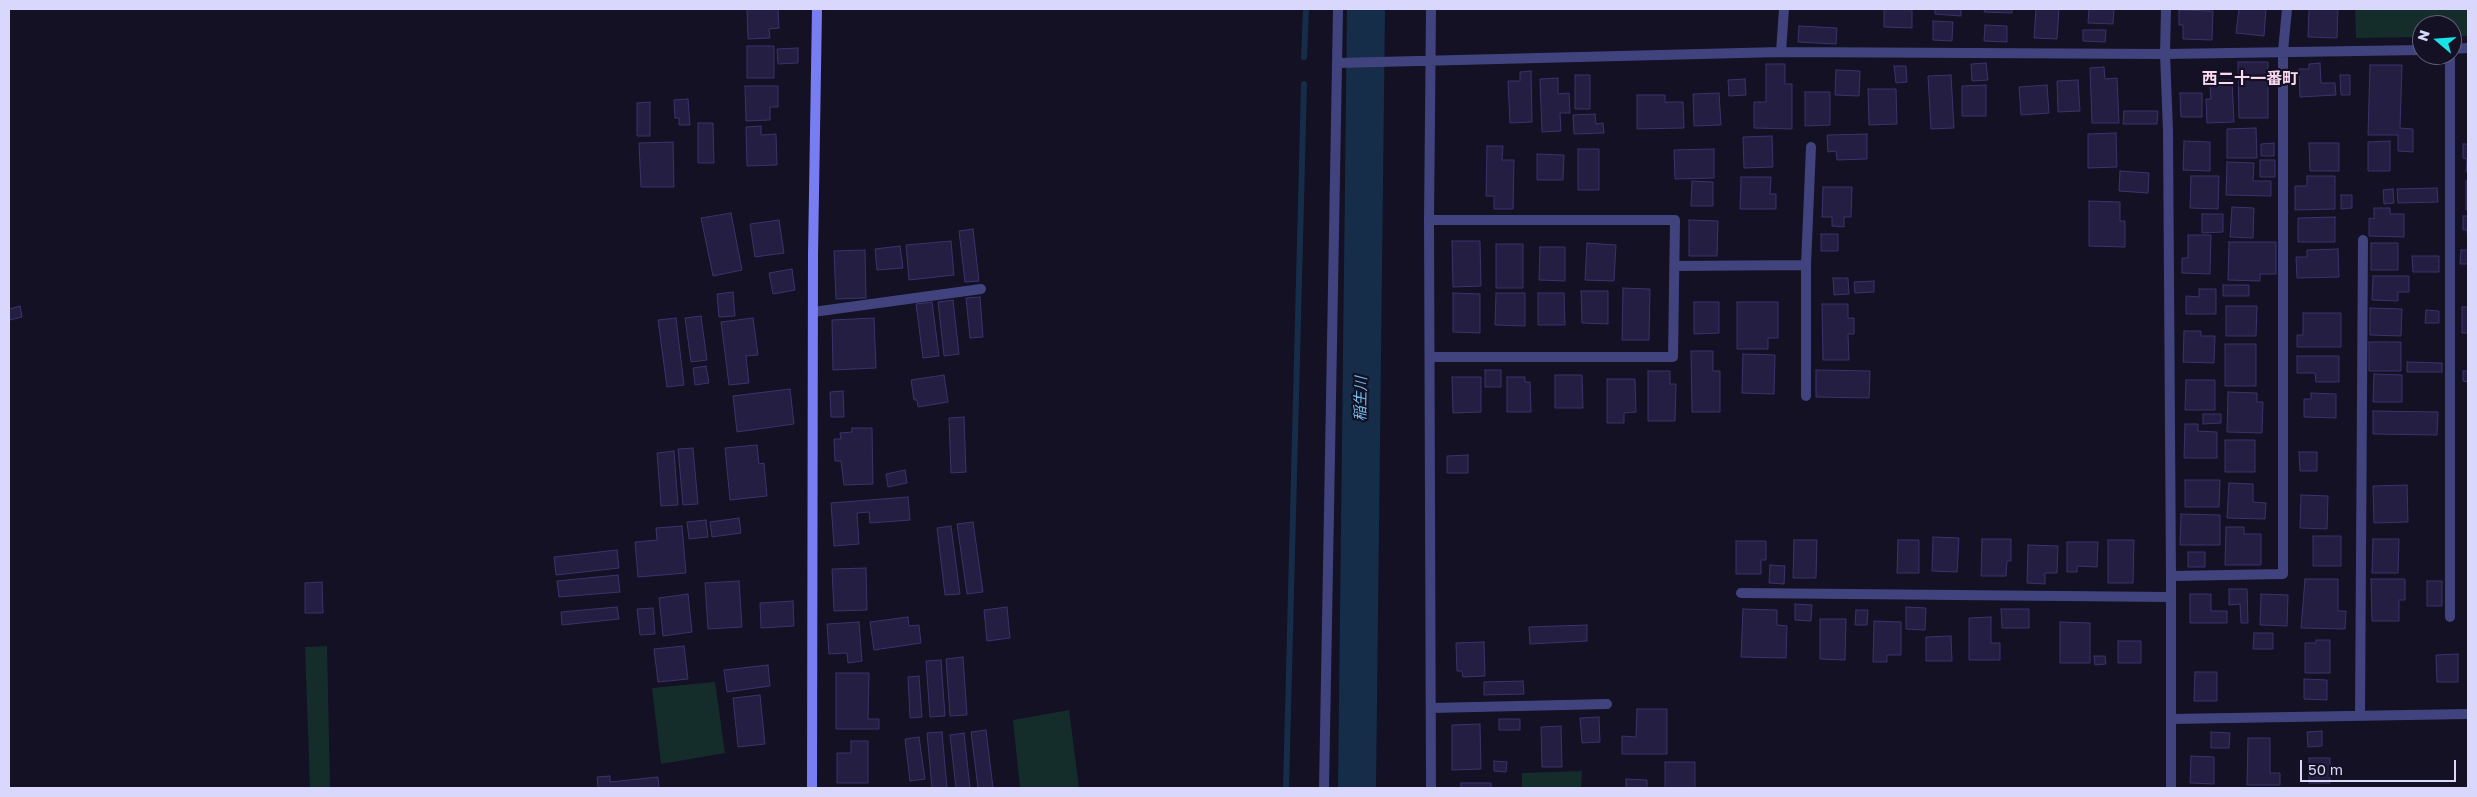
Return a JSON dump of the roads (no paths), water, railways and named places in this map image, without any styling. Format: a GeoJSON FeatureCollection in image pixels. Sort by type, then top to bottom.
{"type":"FeatureCollection","features":[{"type":"Feature","properties":{"kind":"street"},"geometry":{"type":"LineString","coordinates":[[812,788],[813,312],[817,9]]}},
{"type":"Feature","properties":{"kind":"street"},"geometry":{"type":"LineString","coordinates":[[1324,788],[1338,9]]}},
{"type":"Feature","properties":{"kind":"street"},"geometry":{"type":"LineString","coordinates":[[1431,9],[1429,220],[1432,788]]}},
{"type":"Feature","properties":{"kind":"street"},"geometry":{"type":"LineString","coordinates":[[1781,52],[1784,9]]}},
{"type":"Feature","properties":{"kind":"street"},"geometry":{"type":"LineString","coordinates":[[2166,9],[2171,576],[2170,788]]}},
{"type":"Feature","properties":{"kind":"street"},"geometry":{"type":"LineString","coordinates":[[2171,576],[2283,574],[2284,51],[2287,9]]}},
{"type":"Feature","properties":{"kind":"street"},"geometry":{"type":"LineString","coordinates":[[1337,62],[1781,52],[2165,54],[2412,50]]}},
{"type":"Feature","properties":{"kind":"street"},"geometry":{"type":"LineString","coordinates":[[2450,65],[2450,617]]}},
{"type":"Feature","properties":{"kind":"street"},"geometry":{"type":"LineString","coordinates":[[1806,396],[1806,265],[1811,147]]}},
{"type":"Feature","properties":{"kind":"street"},"geometry":{"type":"LineString","coordinates":[[1429,220],[1675,220],[1673,358],[1431,357]]}},
{"type":"Feature","properties":{"kind":"street"},"geometry":{"type":"LineString","coordinates":[[2360,716],[2363,240]]}},
{"type":"Feature","properties":{"kind":"street"},"geometry":{"type":"LineString","coordinates":[[1674,266],[1806,265]]}},
{"type":"Feature","properties":{"kind":"street"},"geometry":{"type":"LineString","coordinates":[[813,312],[981,289]]}},
{"type":"Feature","properties":{"kind":"street"},"geometry":{"type":"LineString","coordinates":[[1741,593],[2170,597]]}},
{"type":"Feature","properties":{"kind":"street"},"geometry":{"type":"LineString","coordinates":[[1431,708],[1607,704]]}},
{"type":"Feature","properties":{"kind":"street"},"geometry":{"type":"LineString","coordinates":[[2171,718],[2468,714]]}},
{"type":"Feature","properties":{"kind":"waterway"},"geometry":{"type":"LineString","coordinates":[[1304,57],[1306,9]]}},
{"type":"Feature","properties":{"kind":"waterway","name":"稲生川"},"geometry":{"type":"LineString","coordinates":[[1357,788],[1366,9]]}},
{"type":"Feature","properties":{"kind":"waterway"},"geometry":{"type":"LineString","coordinates":[[1286,788],[1304,84]]}},
{"type":"Feature","properties":{"kind":"district","name":"西二十一番町"},"geometry":{"type":"Point","coordinates":[2250,79]}}]}
